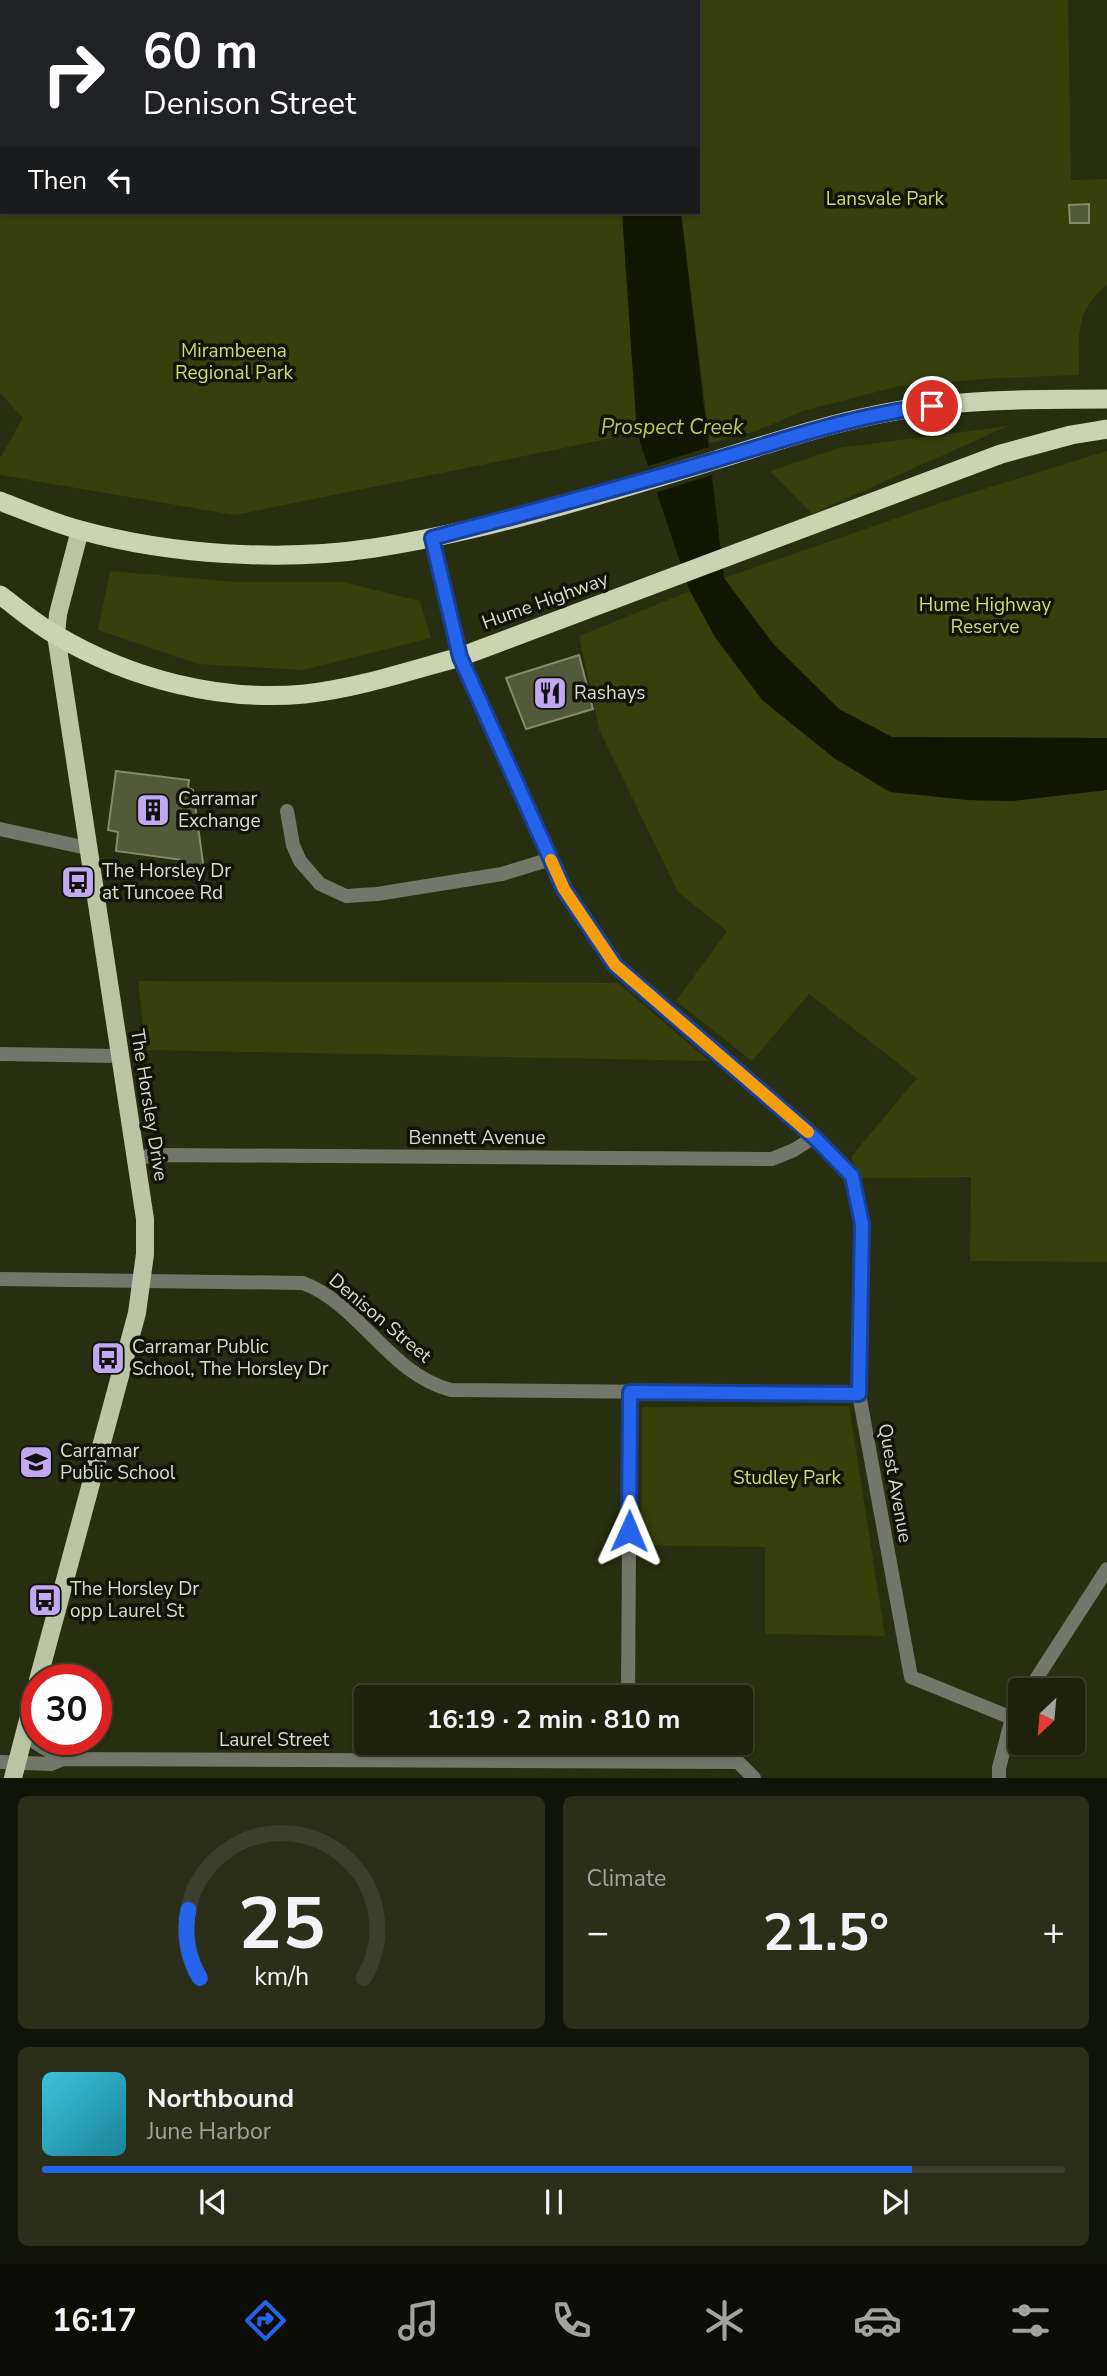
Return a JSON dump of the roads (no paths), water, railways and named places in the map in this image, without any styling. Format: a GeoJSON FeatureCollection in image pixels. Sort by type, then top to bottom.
{"type":"FeatureCollection","features":[{"type":"Feature","properties":{"kind":"highway"},"geometry":{"type":"LineString","coordinates":[[0,501],[80,530],[170,547],[273,555],[371,548],[432,538],[610,491],[873,415],[914,408],[1013,401],[1107,399]]}},
{"type":"Feature","properties":{"kind":"highway","name":"Hume Highway"},"geometry":{"type":"LineString","coordinates":[[0,594],[56,635],[112,663],[171,682],[235,694],[274,696],[342,688],[460,657],[1001,454],[1070,435],[1107,429]]}},
{"type":"Feature","properties":{"kind":"main road","name":"The Horsley Drive"},"geometry":{"type":"LineString","coordinates":[[42,1664],[137,1313],[142,1281],[145,1219],[56,635],[58,614],[80,530]]}},
{"type":"Feature","properties":{"kind":"main road"},"geometry":{"type":"LineString","coordinates":[[10,1771],[21,1740]]}},
{"type":"Feature","properties":{"kind":"street","name":"Quest Avenue"},"geometry":{"type":"LineString","coordinates":[[432,538],[460,657],[564,889],[615,965],[814,1137],[852,1176],[862,1224],[859,1394],[911,1677],[1008,1716]]}},
{"type":"Feature","properties":{"kind":"street"},"geometry":{"type":"LineString","coordinates":[[287,811],[293,845],[300,861],[320,884],[346,896],[377,894],[502,874],[551,859]]}},
{"type":"Feature","properties":{"kind":"street"},"geometry":{"type":"LineString","coordinates":[[0,829],[87,848]]}},
{"type":"Feature","properties":{"kind":"street"},"geometry":{"type":"LineString","coordinates":[[0,1054],[120,1056]]}},
{"type":"Feature","properties":{"kind":"street","name":"Bennett Avenue"},"geometry":{"type":"LineString","coordinates":[[135,1158],[173,1155],[772,1159],[794,1150],[814,1137]]}},
{"type":"Feature","properties":{"kind":"street","name":"Denison Street"},"geometry":{"type":"LineString","coordinates":[[0,1279],[303,1283],[328,1296],[410,1371],[436,1386],[452,1390],[859,1394]]}},
{"type":"Feature","properties":{"kind":"street"},"geometry":{"type":"LineString","coordinates":[[628,1685],[630,1392]]}},
{"type":"Feature","properties":{"kind":"street"},"geometry":{"type":"LineString","coordinates":[[1037,1678],[1107,1569]]}},
{"type":"Feature","properties":{"kind":"street"},"geometry":{"type":"LineString","coordinates":[[999,1777],[1008,1733]]}},
{"type":"Feature","properties":{"kind":"street"},"geometry":{"type":"LineString","coordinates":[[56,1755],[63,1759]]}},
{"type":"Feature","properties":{"kind":"street"},"geometry":{"type":"LineString","coordinates":[[627,1755],[627,1761]]}},
{"type":"Feature","properties":{"kind":"street","name":"Laurel Street"},"geometry":{"type":"LineString","coordinates":[[10,1771],[51,1764],[63,1759],[627,1761],[738,1762],[754,1777]]}},
{"type":"Feature","properties":{"kind":"water","name":"Prospect Creek"},"geometry":{"type":"Polygon","coordinates":[[[622,214],[681,214],[724,578],[773,644],[839,709],[892,737],[1107,738],[1107,790],[1012,801],[968,800],[890,792],[834,758],[762,700],[715,637],[690,591],[637,433],[622,214]]]}},
{"type":"Feature","properties":{"kind":"place","name":"Rashays"},"geometry":{"type":"Point","coordinates":[550,693]}},
{"type":"Feature","properties":{"kind":"place","name":"Carramar Exchange"},"geometry":{"type":"Point","coordinates":[153,810]}},
{"type":"Feature","properties":{"kind":"place","name":"The Horsley Dr at Tuncoee Rd"},"geometry":{"type":"Point","coordinates":[78,882]}},
{"type":"Feature","properties":{"kind":"place","name":"Carramar Public School, The Horsley Dr"},"geometry":{"type":"Point","coordinates":[108,1358]}},
{"type":"Feature","properties":{"kind":"place","name":"Carramar Public School"},"geometry":{"type":"Point","coordinates":[36,1462]}},
{"type":"Feature","properties":{"kind":"place","name":"The Horsley Dr opp Laurel St"},"geometry":{"type":"Point","coordinates":[45,1600]}},
{"type":"Feature","properties":{"kind":"park label","name":"Lansvale Park"},"geometry":{"type":"Point","coordinates":[885,199]}},
{"type":"Feature","properties":{"kind":"park label","name":"Mirambeena Regional Park"},"geometry":{"type":"Point","coordinates":[234,362]}},
{"type":"Feature","properties":{"kind":"park label","name":"Hume Highway Reserve"},"geometry":{"type":"Point","coordinates":[985,616]}},
{"type":"Feature","properties":{"kind":"park label","name":"Studley Park"},"geometry":{"type":"Point","coordinates":[787,1478]}}]}
